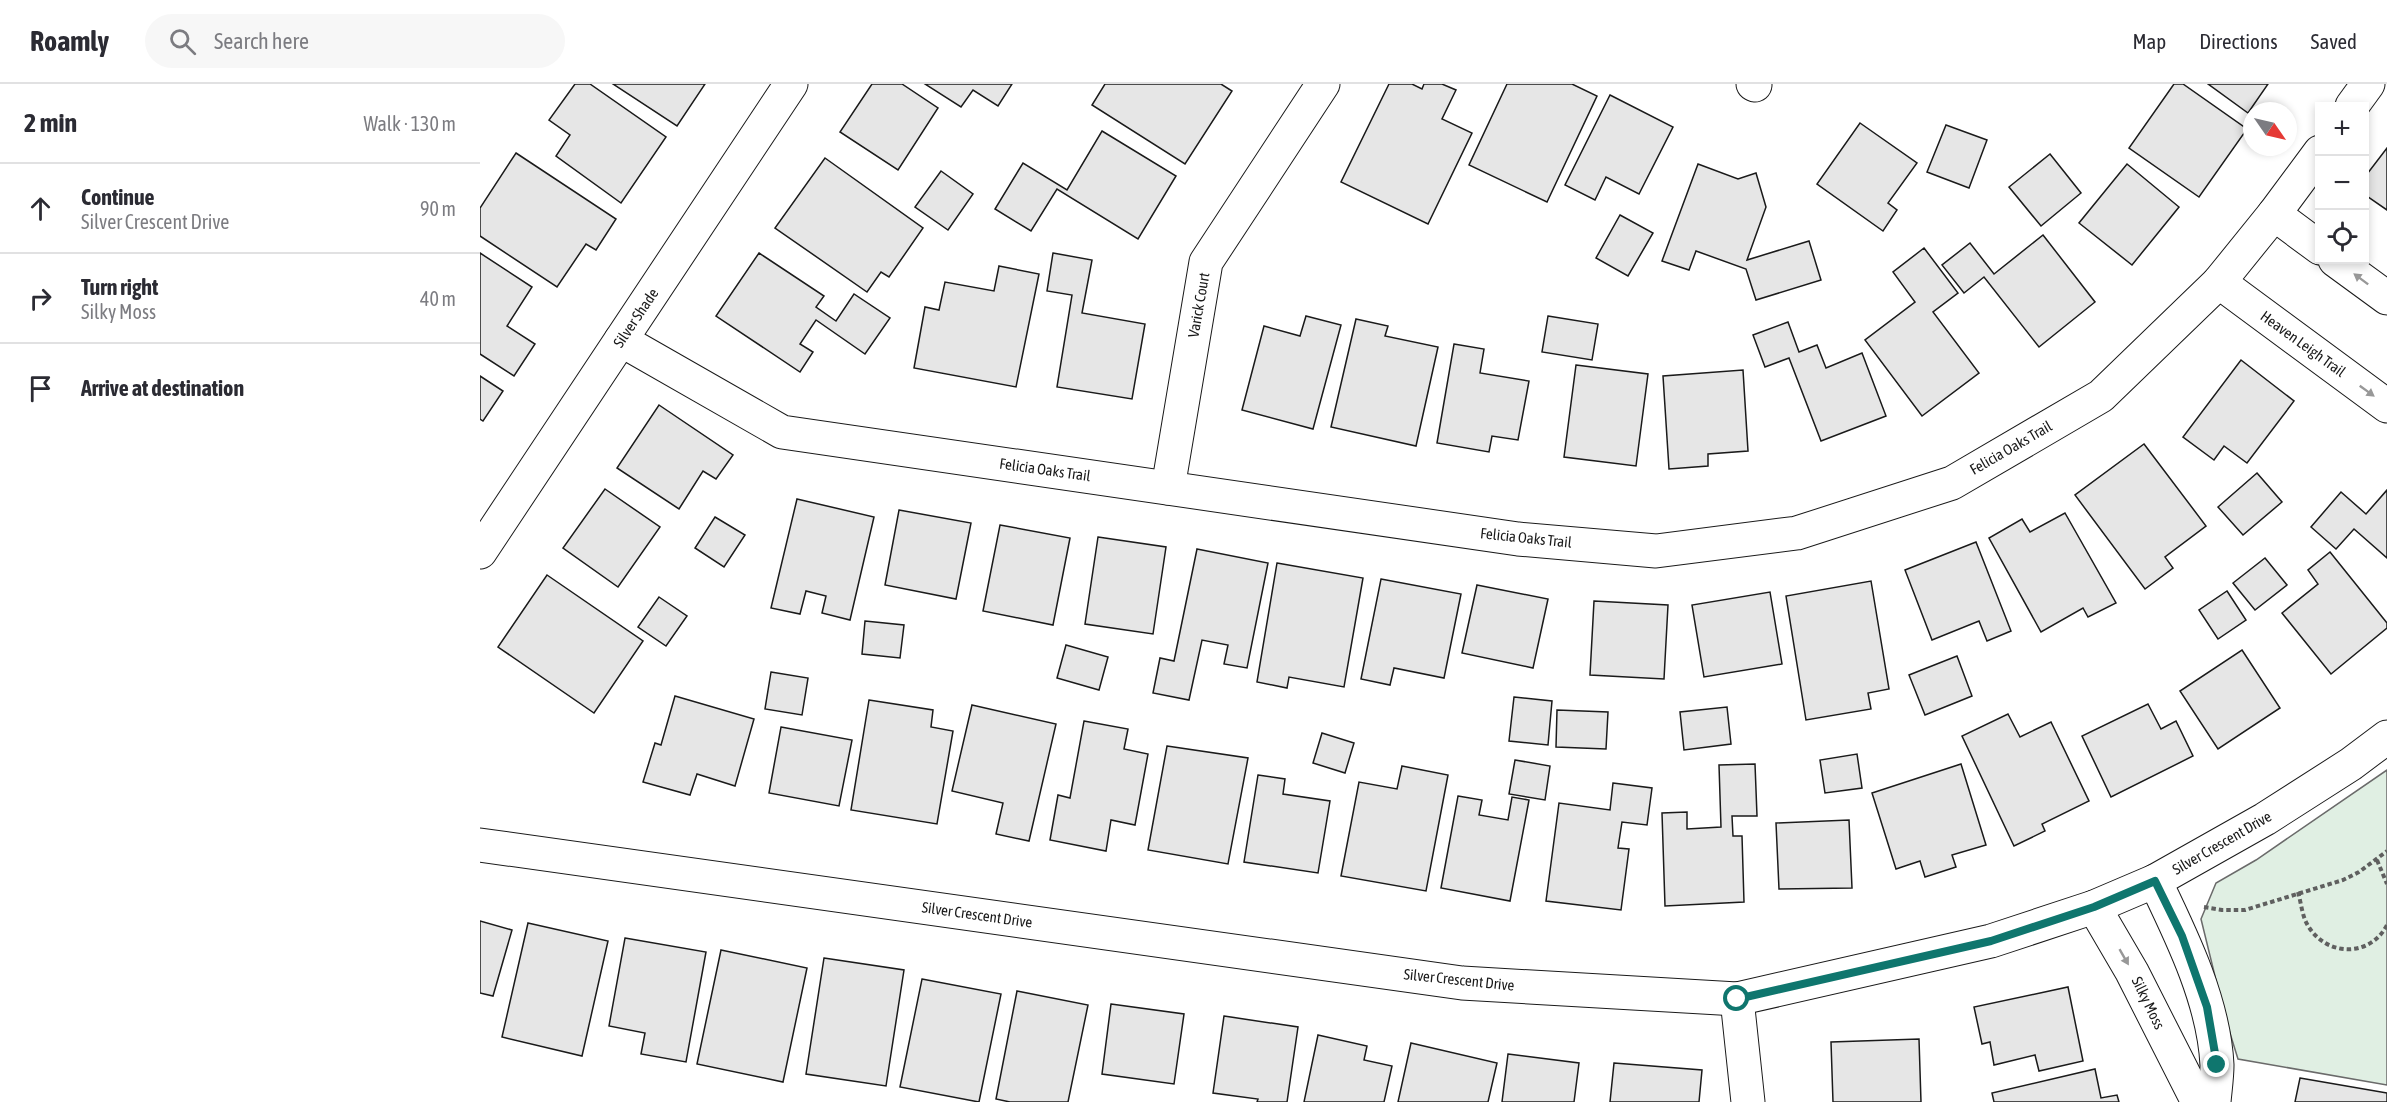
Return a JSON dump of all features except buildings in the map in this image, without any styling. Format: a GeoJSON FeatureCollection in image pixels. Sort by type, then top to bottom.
{"type":"FeatureCollection","features":[{"type":"Feature","properties":{"kind":"street","name":"Silver Shade"},"geometry":{"type":"LineString","coordinates":[[480,552],[791,84]]}},
{"type":"Feature","properties":{"kind":"street","name":"Varick Court"},"geometry":{"type":"LineString","coordinates":[[1168,488],[1206,262],[1323,84]]}},
{"type":"Feature","properties":{"kind":"street"},"geometry":{"type":"LineString","coordinates":[[2355,102],[2368,84]]}},
{"type":"Feature","properties":{"kind":"street","name":"Felicia Oaks Trail"},"geometry":{"type":"LineString","coordinates":[[621,340],[782,432],[1518,539],[1656,551],[1797,533],[1952,483],[2101,396],[2219,282],[2274,214],[2316,156]]}},
{"type":"Feature","properties":{"kind":"street"},"geometry":{"type":"LineString","coordinates":[[2274,214],[2315,245]]}},
{"type":"Feature","properties":{"kind":"street"},"geometry":{"type":"LineString","coordinates":[[2340,264],[2387,298]]}},
{"type":"Feature","properties":{"kind":"street","name":"Heaven Leigh Trail"},"geometry":{"type":"LineString","coordinates":[[2219,282],[2387,406]]}},
{"type":"Feature","properties":{"kind":"street","name":"Silver Crescent Drive"},"geometry":{"type":"LineString","coordinates":[[480,845],[1462,983],[1737,999],[1991,941],[2094,907],[2155,881],[2265,819],[2351,764],[2387,737]]}},
{"type":"Feature","properties":{"kind":"street"},"geometry":{"type":"LineString","coordinates":[[2155,881],[2182,936],[2207,1007],[2217,1065],[2214,1102]]}},
{"type":"Feature","properties":{"kind":"street","name":"Silky Moss"},"geometry":{"type":"LineString","coordinates":[[2094,907],[2132,972],[2198,1102]]}},
{"type":"Feature","properties":{"kind":"street"},"geometry":{"type":"LineString","coordinates":[[1737,999],[1748,1102]]}},
{"type":"Feature","properties":{"kind":"path"},"geometry":{"type":"LineString","coordinates":[[2155,881],[2197,905],[2222,910],[2246,910],[2298,892],[2343,880],[2359,872],[2387,851]]}},
{"type":"Feature","properties":{"kind":"path"},"geometry":{"type":"LineString","coordinates":[[2377,860],[2387,884]]}},
{"type":"Feature","properties":{"kind":"path"},"geometry":{"type":"LineString","coordinates":[[2298,892],[2307,925],[2326,944],[2346,950],[2366,948],[2383,933],[2387,925]]}},
{"type":"Feature","properties":{"kind":"green space"},"geometry":{"type":"Polygon","coordinates":[[[2387,770],[2387,1085],[2238,1059],[2225,1017],[2201,919],[2216,883],[2256,860],[2387,770]]]}},
{"type":"Feature","properties":{"kind":"route"},"geometry":{"type":"LineString","coordinates":[[1737,999],[1991,941],[2094,907],[2155,881],[2182,936],[2207,1007],[2217,1065]]}}]}
